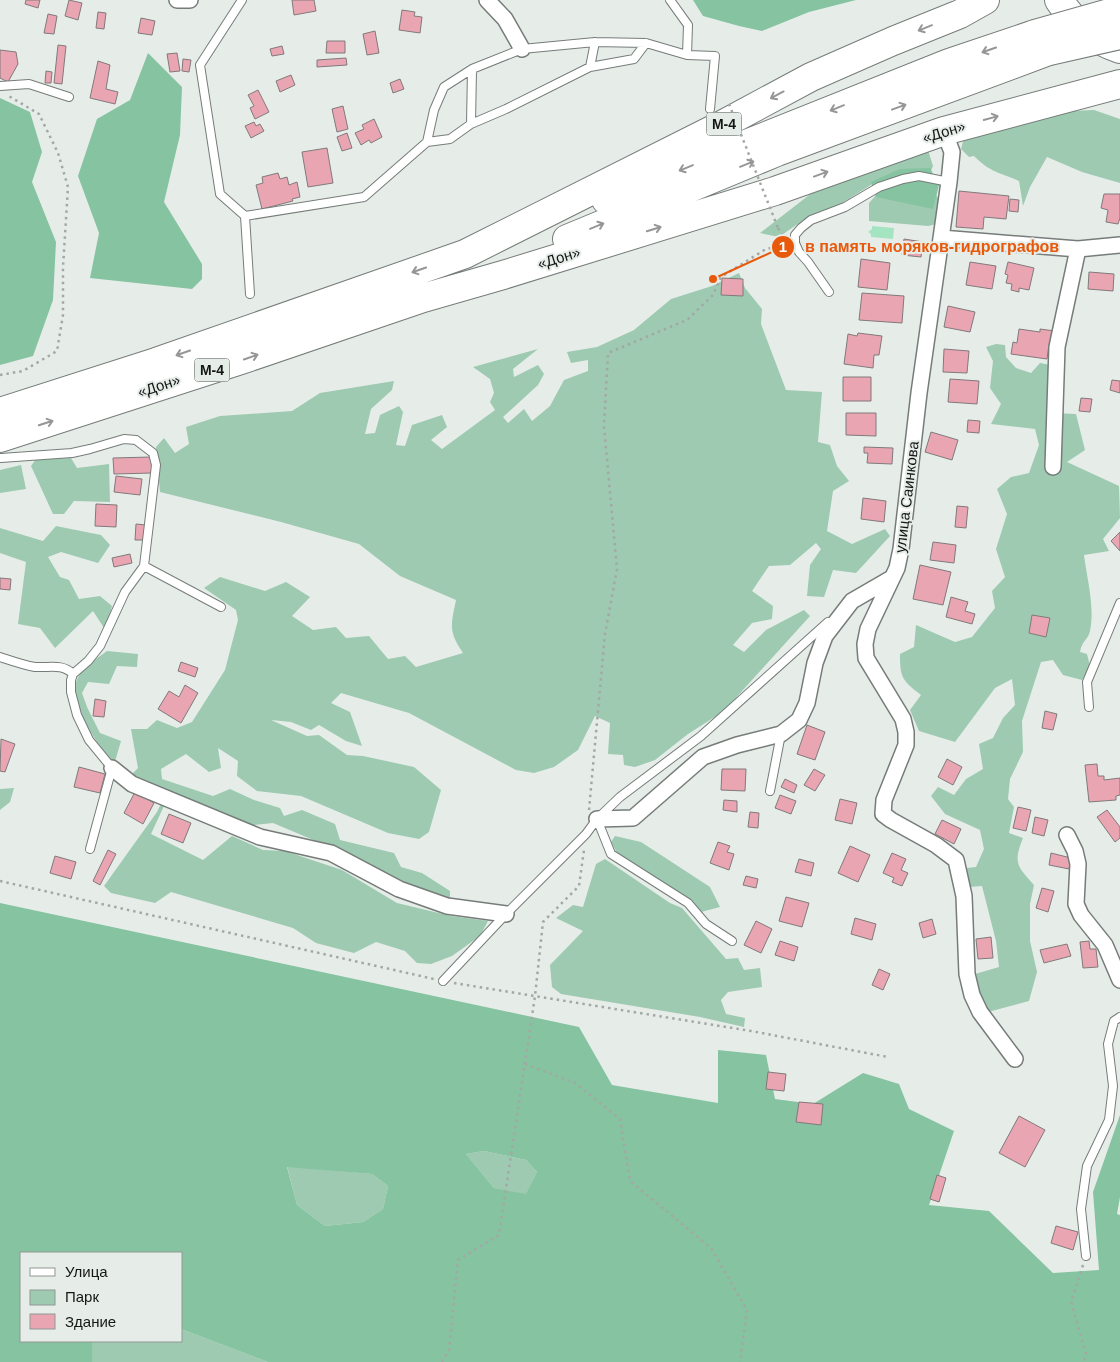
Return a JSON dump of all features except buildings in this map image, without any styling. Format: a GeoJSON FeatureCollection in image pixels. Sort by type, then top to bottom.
{"type":"FeatureCollection","features":[{"type":"Feature","properties":{"kind":"highway","name":"«Дон»"},"geometry":{"type":"LineString","coordinates":[[0,412],[156,362],[465,254],[718,127],[811,77],[960,14],[985,0]]}},
{"type":"Feature","properties":{"kind":"highway"},"geometry":{"type":"LineString","coordinates":[[1059,0],[1069,15],[1087,33],[1120,49]]}},
{"type":"Feature","properties":{"kind":"highway"},"geometry":{"type":"LineString","coordinates":[[423,298],[1120,10]]}},
{"type":"Feature","properties":{"kind":"highway"},"geometry":{"type":"LineString","coordinates":[[465,254],[652,182],[949,63],[1042,43],[1120,35]]}},
{"type":"Feature","properties":{"kind":"highway","name":"«Дон»"},"geometry":{"type":"LineString","coordinates":[[1,448],[238,361],[423,298],[503,276],[775,191],[944,131],[1120,84]]}},
{"type":"Feature","properties":{"kind":"street"},"geometry":{"type":"LineString","coordinates":[[177,0],[190,0]]}},
{"type":"Feature","properties":{"kind":"street"},"geometry":{"type":"LineString","coordinates":[[487,0],[506,18],[522,49]]}},
{"type":"Feature","properties":{"kind":"street","name":"улица Саинкова"},"geometry":{"type":"LineString","coordinates":[[944,131],[952,152],[949,182],[919,392],[901,549],[897,568],[890,579],[868,629],[865,644],[866,658],[903,719],[906,732],[906,745],[884,800],[883,814],[936,845],[956,860],[964,896],[967,974],[972,995],[980,1012],[1015,1059]]}},
{"type":"Feature","properties":{"kind":"street"},"geometry":{"type":"LineString","coordinates":[[941,238],[1078,249],[1120,245]]}},
{"type":"Feature","properties":{"kind":"street"},"geometry":{"type":"LineString","coordinates":[[1053,467],[1057,347],[1078,249]]}},
{"type":"Feature","properties":{"kind":"street"},"geometry":{"type":"LineString","coordinates":[[597,819],[633,818],[703,757],[737,745],[781,734],[799,720],[807,703],[815,662],[824,636],[852,601],[890,579]]}},
{"type":"Feature","properties":{"kind":"street"},"geometry":{"type":"LineString","coordinates":[[112,768],[132,784],[260,837],[331,853],[398,889],[447,906],[506,914]]}},
{"type":"Feature","properties":{"kind":"street"},"geometry":{"type":"LineString","coordinates":[[1067,835],[1075,851],[1078,864],[1076,904],[1081,915],[1105,945],[1120,980]]}},
{"type":"Feature","properties":{"kind":"lane"},"geometry":{"type":"LineString","coordinates":[[242,0],[200,65],[220,194],[246,216],[250,294]]}},
{"type":"Feature","properties":{"kind":"lane"},"geometry":{"type":"LineString","coordinates":[[670,0],[688,25],[687,55]]}},
{"type":"Feature","properties":{"kind":"lane"},"geometry":{"type":"LineString","coordinates":[[427,142],[434,110],[444,87],[472,69],[522,49],[595,42],[646,43],[687,55],[715,56],[710,108]]}},
{"type":"Feature","properties":{"kind":"lane"},"geometry":{"type":"LineString","coordinates":[[590,67],[595,42]]}},
{"type":"Feature","properties":{"kind":"lane"},"geometry":{"type":"LineString","coordinates":[[246,216],[364,197],[427,142],[450,139],[471,124],[506,109],[590,67],[634,59],[646,43]]}},
{"type":"Feature","properties":{"kind":"lane"},"geometry":{"type":"LineString","coordinates":[[471,124],[472,69]]}},
{"type":"Feature","properties":{"kind":"lane"},"geometry":{"type":"LineString","coordinates":[[0,86],[29,84],[69,97]]}},
{"type":"Feature","properties":{"kind":"lane"},"geometry":{"type":"LineString","coordinates":[[829,292],[799,252],[795,243],[795,235],[801,228],[812,220],[845,207],[879,187],[903,179],[919,176],[949,182]]}},
{"type":"Feature","properties":{"kind":"lane"},"geometry":{"type":"LineString","coordinates":[[1,448],[72,453],[124,438],[136,440],[153,453],[156,465],[144,566],[125,592],[100,646],[70,680],[77,715],[89,740],[112,768],[90,850]]}},
{"type":"Feature","properties":{"kind":"lane"},"geometry":{"type":"LineString","coordinates":[[144,566],[221,607]]}},
{"type":"Feature","properties":{"kind":"lane"},"geometry":{"type":"LineString","coordinates":[[443,981],[620,797],[701,736],[852,601]]}},
{"type":"Feature","properties":{"kind":"lane"},"geometry":{"type":"LineString","coordinates":[[1089,707],[1087,682],[1120,603]]}},
{"type":"Feature","properties":{"kind":"lane"},"geometry":{"type":"LineString","coordinates":[[0,657],[16,663],[37,667],[58,666],[69,669],[74,674]]}},
{"type":"Feature","properties":{"kind":"lane"},"geometry":{"type":"LineString","coordinates":[[770,790],[781,734]]}},
{"type":"Feature","properties":{"kind":"lane"},"geometry":{"type":"LineString","coordinates":[[597,819],[611,854],[688,903],[706,924],[732,941]]}},
{"type":"Feature","properties":{"kind":"lane"},"geometry":{"type":"LineString","coordinates":[[1086,1256],[1081,1209],[1087,1166],[1109,1120],[1113,1086],[1108,1044],[1114,1021],[1120,1017]]}},
{"type":"Feature","properties":{"kind":"path"},"geometry":{"type":"LineString","coordinates":[[0,375],[23,371],[57,351],[63,314],[63,267],[68,188],[58,153],[40,114],[5,94]]}},
{"type":"Feature","properties":{"kind":"path"},"geometry":{"type":"LineString","coordinates":[[729,104],[778,228],[784,238]]}},
{"type":"Feature","properties":{"kind":"path"},"geometry":{"type":"LineString","coordinates":[[442,1362],[450,1350],[458,1260],[499,1235],[535,996],[543,922],[579,886],[586,834],[605,634],[617,569],[604,426],[608,353],[686,320],[713,295],[721,277],[766,249],[795,243]]}},
{"type":"Feature","properties":{"kind":"path"},"geometry":{"type":"LineString","coordinates":[[525,1064],[575,1083],[620,1119],[630,1181],[711,1248],[747,1310],[740,1362]]}},
{"type":"Feature","properties":{"kind":"path"},"geometry":{"type":"LineString","coordinates":[[1084,1362],[1086,1354],[1071,1302],[1086,1256]]}},
{"type":"Feature","properties":{"kind":"green space"},"geometry":{"type":"Polygon","coordinates":[[[1094,110],[1120,119],[1120,183],[1082,172],[1047,157],[1030,187],[1023,206],[1019,181],[995,172],[974,156],[969,157],[961,149],[964,138],[1069,111],[1094,110]]]}},
{"type":"Feature","properties":{"kind":"green space"},"geometry":{"type":"Polygon","coordinates":[[[928,150],[933,166],[925,185],[938,198],[940,206],[937,224],[928,226],[869,221],[869,203],[877,194],[874,183],[842,203],[809,216],[779,237],[760,233],[822,185],[928,150]]]}},
{"type":"Feature","properties":{"kind":"green space"},"geometry":{"type":"Polygon","coordinates":[[[739,273],[745,288],[762,309],[761,324],[786,390],[822,392],[818,442],[830,445],[837,466],[849,481],[833,491],[827,531],[852,544],[885,529],[890,536],[856,573],[833,570],[824,597],[807,596],[810,565],[821,549],[816,543],[790,565],[769,566],[752,591],[773,606],[772,619],[752,623],[733,645],[744,652],[766,630],[804,610],[810,616],[724,711],[688,734],[655,760],[635,767],[624,765],[623,755],[608,754],[610,723],[595,716],[578,750],[554,767],[534,773],[516,770],[409,713],[341,693],[331,703],[350,712],[362,746],[346,741],[319,725],[311,730],[291,722],[271,720],[307,736],[319,735],[347,755],[363,756],[414,767],[441,790],[429,832],[419,839],[388,833],[301,796],[257,791],[237,776],[238,761],[218,748],[221,768],[209,772],[186,754],[161,769],[162,779],[213,796],[230,789],[254,800],[280,808],[284,816],[302,810],[335,824],[340,840],[394,853],[401,867],[422,873],[450,891],[450,898],[439,898],[330,847],[273,823],[244,826],[170,793],[151,834],[203,860],[232,836],[263,850],[285,851],[342,870],[397,903],[451,916],[488,921],[480,936],[452,956],[431,964],[417,963],[405,951],[376,942],[354,953],[316,943],[293,928],[171,892],[155,903],[111,893],[104,886],[157,812],[166,793],[128,778],[138,768],[131,729],[147,729],[157,720],[177,728],[192,722],[225,670],[238,620],[236,610],[204,588],[220,577],[265,591],[286,582],[310,597],[292,616],[313,630],[336,627],[346,638],[369,636],[388,659],[405,656],[416,667],[463,653],[455,639],[452,628],[456,600],[400,576],[359,544],[281,522],[160,492],[156,447],[164,438],[175,453],[189,444],[186,427],[220,416],[292,411],[320,393],[394,381],[392,390],[371,409],[365,434],[375,433],[380,415],[399,406],[403,412],[396,445],[405,446],[412,425],[442,415],[447,427],[431,440],[442,449],[495,410],[490,402],[494,393],[490,379],[473,367],[538,349],[513,369],[514,377],[538,365],[544,374],[538,385],[503,417],[508,423],[524,409],[532,421],[550,406],[564,380],[588,371],[588,360],[571,363],[567,352],[597,347],[634,330],[671,299],[712,286],[739,273]]]}},
{"type":"Feature","properties":{"kind":"green space"},"geometry":{"type":"Polygon","coordinates":[[[996,344],[1005,345],[1006,357],[1016,368],[1031,373],[1040,363],[1051,365],[1052,413],[1076,414],[1085,450],[1067,462],[1119,486],[1120,518],[1103,539],[1109,551],[1084,555],[1092,612],[1089,634],[1080,652],[1087,654],[1090,666],[1082,680],[1063,675],[1053,660],[1041,662],[1022,721],[1023,752],[1010,779],[1008,799],[1014,807],[1009,833],[1023,838],[1018,853],[1018,864],[1034,885],[1030,904],[1030,941],[1037,972],[1029,1001],[988,1012],[977,992],[975,974],[999,967],[996,941],[982,886],[969,887],[967,868],[976,867],[984,849],[980,830],[945,814],[931,796],[938,787],[954,795],[966,779],[983,769],[979,744],[993,738],[1003,718],[1015,705],[1012,679],[995,688],[955,742],[919,731],[910,710],[921,695],[903,678],[900,654],[914,647],[916,625],[955,642],[972,637],[995,608],[992,591],[1005,577],[996,549],[1007,514],[997,489],[1011,477],[1029,473],[1039,445],[1035,429],[991,424],[1001,404],[990,388],[993,361],[986,347],[996,344]]]}},
{"type":"Feature","properties":{"kind":"green space"},"geometry":{"type":"Polygon","coordinates":[[[71,458],[77,468],[109,464],[110,502],[74,501],[64,514],[53,514],[31,466],[36,459],[71,458]]]}},
{"type":"Feature","properties":{"kind":"green space"},"geometry":{"type":"Polygon","coordinates":[[[21,465],[26,489],[0,493],[0,470],[21,465]]]}},
{"type":"Feature","properties":{"kind":"green space"},"geometry":{"type":"Polygon","coordinates":[[[56,526],[101,535],[110,545],[98,563],[61,552],[48,557],[60,577],[69,580],[79,599],[100,596],[112,606],[106,631],[93,611],[55,648],[40,628],[18,624],[26,562],[0,553],[0,528],[43,541],[56,526]]]}},
{"type":"Feature","properties":{"kind":"green space"},"geometry":{"type":"Polygon","coordinates":[[[107,651],[138,654],[137,667],[117,666],[109,684],[88,682],[82,693],[100,733],[121,741],[114,765],[92,734],[79,709],[76,696],[76,684],[82,671],[107,651]]]}},
{"type":"Feature","properties":{"kind":"green space"},"geometry":{"type":"Polygon","coordinates":[[[14,788],[10,802],[0,810],[0,789],[14,788]]]}},
{"type":"Feature","properties":{"kind":"green space"},"geometry":{"type":"Polygon","coordinates":[[[615,836],[641,842],[710,887],[720,907],[701,912],[688,898],[670,893],[618,855],[611,842],[615,836]]]}},
{"type":"Feature","properties":{"kind":"green space"},"geometry":{"type":"Polygon","coordinates":[[[605,859],[670,903],[682,908],[726,959],[738,958],[744,970],[760,968],[762,987],[728,992],[721,1000],[726,1014],[745,1018],[744,1027],[700,1017],[561,994],[552,987],[550,965],[583,931],[556,918],[573,905],[583,907],[596,864],[605,859]]]}},
{"type":"Feature","properties":{"kind":"green space"},"geometry":{"type":"Polygon","coordinates":[[[484,1151],[526,1160],[537,1172],[526,1195],[494,1188],[466,1154],[484,1151]]]}},
{"type":"Feature","properties":{"kind":"green space"},"geometry":{"type":"Polygon","coordinates":[[[287,1166],[372,1174],[388,1186],[383,1209],[363,1222],[325,1226],[297,1205],[287,1166]]]}},
{"type":"Feature","properties":{"kind":"green space"},"geometry":{"type":"Polygon","coordinates":[[[182,1329],[268,1362],[92,1362],[92,1342],[182,1342],[182,1329]]]}},
{"type":"Feature","properties":{"kind":"shaded area"},"geometry":{"type":"Polygon","coordinates":[[[693,0],[856,0],[809,12],[762,31],[703,16],[693,0]]]}},
{"type":"Feature","properties":{"kind":"shaded area"},"geometry":{"type":"Polygon","coordinates":[[[148,53],[182,87],[180,135],[164,202],[202,264],[202,279],[192,289],[90,278],[99,233],[78,176],[97,119],[130,100],[148,53]]]}},
{"type":"Feature","properties":{"kind":"shaded area"},"geometry":{"type":"Polygon","coordinates":[[[0,98],[30,112],[42,152],[32,182],[56,242],[53,300],[33,356],[0,365],[0,98]]]}},
{"type":"Feature","properties":{"kind":"shaded area"},"geometry":{"type":"Polygon","coordinates":[[[930,168],[939,185],[933,209],[876,197],[871,182],[900,169],[930,168]]]}},
{"type":"Feature","properties":{"kind":"shaded area"},"geometry":{"type":"Polygon","coordinates":[[[872,226],[894,228],[893,239],[871,237],[871,234],[868,232],[872,229],[872,226]]]}},
{"type":"Feature","properties":{"kind":"shaded area"},"geometry":{"type":"Polygon","coordinates":[[[0,903],[579,1027],[612,1085],[718,1103],[718,1050],[766,1055],[775,1099],[813,1104],[863,1073],[899,1084],[909,1109],[954,1131],[929,1205],[989,1211],[1053,1273],[1099,1270],[1093,1192],[1120,1115],[1120,1197],[1117,1214],[1120,1215],[1120,1362],[268,1362],[182,1329],[182,1252],[20,1252],[20,1342],[92,1342],[92,1362],[0,1362],[0,903]],[[484,1151],[466,1154],[494,1188],[526,1194],[537,1172],[526,1160],[484,1151]],[[287,1167],[297,1205],[325,1226],[363,1222],[383,1209],[388,1186],[372,1174],[287,1167]]]}},
{"type":"Feature","properties":{"kind":"place","name":"в память моряков-гидрографов"},"geometry":{"type":"Point","coordinates":[713,279]}}]}
